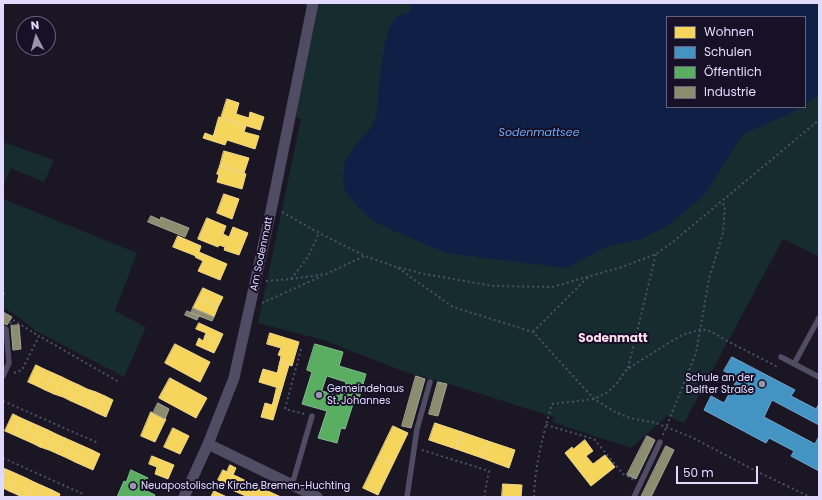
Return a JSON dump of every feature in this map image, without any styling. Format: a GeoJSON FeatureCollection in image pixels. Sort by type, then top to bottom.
{"type":"FeatureCollection","features":[{"type":"Feature","properties":{"kind":"street","name":"Am Sodenmatt"},"geometry":{"type":"LineString","coordinates":[[184,497],[208,444],[234,378],[272,206],[313,3]]}},
{"type":"Feature","properties":{"kind":"street"},"geometry":{"type":"LineString","coordinates":[[208,444],[318,497]]}},
{"type":"Feature","properties":{"kind":"lane"},"geometry":{"type":"LineString","coordinates":[[794,364],[819,318]]}},
{"type":"Feature","properties":{"kind":"lane"},"geometry":{"type":"LineString","coordinates":[[3,376],[9,363],[5,328]]}},
{"type":"Feature","properties":{"kind":"lane"},"geometry":{"type":"LineString","coordinates":[[781,357],[819,377]]}},
{"type":"Feature","properties":{"kind":"lane"},"geometry":{"type":"LineString","coordinates":[[407,497],[417,429],[430,382]]}},
{"type":"Feature","properties":{"kind":"lane"},"geometry":{"type":"LineString","coordinates":[[292,485],[312,416]]}},
{"type":"Feature","properties":{"kind":"lane"},"geometry":{"type":"LineString","coordinates":[[634,497],[660,442]]}},
{"type":"Feature","properties":{"kind":"path"},"geometry":{"type":"LineString","coordinates":[[272,206],[319,233],[365,256],[396,267],[425,274],[493,286],[552,287],[622,267],[656,254],[674,241],[819,120]]}},
{"type":"Feature","properties":{"kind":"path"},"geometry":{"type":"LineString","coordinates":[[667,427],[696,353],[710,279],[723,233],[725,206],[721,202]]}},
{"type":"Feature","properties":{"kind":"path"},"geometry":{"type":"LineString","coordinates":[[291,279],[308,257],[319,233]]}},
{"type":"Feature","properties":{"kind":"path"},"geometry":{"type":"LineString","coordinates":[[534,497],[541,440],[552,404],[594,399],[608,392],[617,383],[627,369],[656,254]]}},
{"type":"Feature","properties":{"kind":"path"},"geometry":{"type":"LineString","coordinates":[[250,308],[365,256]]}},
{"type":"Feature","properties":{"kind":"path"},"geometry":{"type":"LineString","coordinates":[[396,267],[453,307],[533,332],[594,399],[615,412],[630,418],[656,422],[691,437],[810,497]]}},
{"type":"Feature","properties":{"kind":"path"},"geometry":{"type":"LineString","coordinates":[[255,282],[326,274]]}},
{"type":"Feature","properties":{"kind":"path"},"geometry":{"type":"LineString","coordinates":[[533,332],[590,275]]}},
{"type":"Feature","properties":{"kind":"path"},"geometry":{"type":"LineString","coordinates":[[3,293],[7,295]]}},
{"type":"Feature","properties":{"kind":"path"},"geometry":{"type":"LineString","coordinates":[[5,328],[13,320],[119,382]]}},
{"type":"Feature","properties":{"kind":"path"},"geometry":{"type":"LineString","coordinates":[[627,369],[680,336],[701,329],[710,331],[776,366],[781,357]]}},
{"type":"Feature","properties":{"kind":"path"},"geometry":{"type":"LineString","coordinates":[[10,374],[22,370],[39,336]]}},
{"type":"Feature","properties":{"kind":"path"},"geometry":{"type":"LineString","coordinates":[[301,349],[285,409],[312,416]]}},
{"type":"Feature","properties":{"kind":"path"},"geometry":{"type":"LineString","coordinates":[[3,401],[98,443]]}},
{"type":"Feature","properties":{"kind":"path"},"geometry":{"type":"LineString","coordinates":[[546,425],[594,439],[623,474],[640,484]]}},
{"type":"Feature","properties":{"kind":"path"},"geometry":{"type":"LineString","coordinates":[[414,448],[489,471],[484,497]]}},
{"type":"Feature","properties":{"kind":"path"},"geometry":{"type":"LineString","coordinates":[[3,458],[82,494]]}},
{"type":"Feature","properties":{"kind":"green space"},"geometry":{"type":"Polygon","coordinates":[[[303,3],[819,3],[819,255],[818,256],[783,239],[684,423],[667,416],[631,448],[552,422],[554,417],[449,384],[408,373],[323,340],[258,323],[301,119],[285,114],[307,7],[303,3]]]}},
{"type":"Feature","properties":{"kind":"green space"},"geometry":{"type":"Polygon","coordinates":[[[3,142],[54,160],[44,182],[11,168],[3,186],[3,142]]]}},
{"type":"Feature","properties":{"kind":"green space"},"geometry":{"type":"Polygon","coordinates":[[[3,199],[137,253],[115,311],[146,327],[124,377],[36,331],[17,316],[3,308],[3,199]]]}},
{"type":"Feature","properties":{"kind":"water","name":"Sodenmattsee"},"geometry":{"type":"Polygon","coordinates":[[[413,3],[819,3],[819,95],[806,103],[806,16],[666,16],[666,108],[798,108],[789,114],[743,134],[705,194],[669,225],[641,239],[606,247],[567,268],[446,253],[374,222],[356,205],[345,190],[343,177],[345,162],[356,144],[371,128],[377,114],[380,75],[385,43],[390,27],[397,16],[409,13],[413,3]]]}},
{"type":"Feature","properties":{"kind":"building: Wohnen"},"geometry":{"type":"Polygon","coordinates":[[[227,99],[239,103],[236,114],[249,118],[250,112],[264,117],[260,130],[221,118],[227,99]]]}},
{"type":"Feature","properties":{"kind":"building: Wohnen"},"geometry":{"type":"Polygon","coordinates":[[[219,117],[246,126],[244,132],[259,136],[255,149],[227,140],[225,145],[203,138],[205,133],[213,136],[219,117]]]}},
{"type":"Feature","properties":{"kind":"building: Wohnen"},"geometry":{"type":"Polygon","coordinates":[[[224,151],[249,158],[244,173],[220,166],[224,151]]]}},
{"type":"Feature","properties":{"kind":"building: Wohnen"},"geometry":{"type":"Polygon","coordinates":[[[220,166],[246,174],[242,189],[217,182],[219,175],[217,174],[220,166]]]}},
{"type":"Feature","properties":{"kind":"building: Wohnen"},"geometry":{"type":"Polygon","coordinates":[[[224,194],[239,199],[232,219],[217,213],[224,194]]]}},
{"type":"Feature","properties":{"kind":"building: Wohnen"},"geometry":{"type":"Polygon","coordinates":[[[207,218],[226,226],[223,234],[229,237],[233,227],[248,233],[239,255],[224,250],[225,247],[219,245],[218,247],[198,239],[207,218]]]}},
{"type":"Feature","properties":{"kind":"building: Wohnen"},"geometry":{"type":"Polygon","coordinates":[[[178,236],[201,246],[199,252],[227,264],[220,280],[198,271],[203,261],[195,257],[196,256],[173,247],[178,236]]]}},
{"type":"Feature","properties":{"kind":"building: Wohnen"},"geometry":{"type":"Polygon","coordinates":[[[203,288],[223,297],[218,307],[198,298],[203,288]]]}},
{"type":"Feature","properties":{"kind":"building: Wohnen"},"geometry":{"type":"Polygon","coordinates":[[[198,298],[218,307],[214,317],[193,308],[198,298]]]}},
{"type":"Feature","properties":{"kind":"building: Wohnen"},"geometry":{"type":"Polygon","coordinates":[[[199,323],[223,334],[219,343],[205,336],[206,333],[196,329],[199,323]]]}},
{"type":"Feature","properties":{"kind":"building: Wohnen"},"geometry":{"type":"Polygon","coordinates":[[[270,333],[299,342],[292,366],[280,362],[281,356],[278,355],[281,348],[267,344],[270,333]]]}},
{"type":"Feature","properties":{"kind":"building: Wohnen"},"geometry":{"type":"Polygon","coordinates":[[[205,336],[219,343],[214,353],[196,345],[199,338],[203,341],[205,336]]]}},
{"type":"Feature","properties":{"kind":"building: Wohnen"},"geometry":{"type":"Polygon","coordinates":[[[175,344],[210,362],[200,382],[165,363],[175,344]]]}},
{"type":"Feature","properties":{"kind":"building: Wohnen"},"geometry":{"type":"Polygon","coordinates":[[[280,362],[289,365],[282,389],[259,382],[263,369],[277,373],[280,362]]]}},
{"type":"Feature","properties":{"kind":"building: Wohnen"},"geometry":{"type":"Polygon","coordinates":[[[36,365],[44,369],[37,386],[28,382],[36,365]]]}},
{"type":"Feature","properties":{"kind":"building: Wohnen"},"geometry":{"type":"Polygon","coordinates":[[[44,369],[53,373],[45,390],[37,386],[44,369]]]}},
{"type":"Feature","properties":{"kind":"building: Wohnen"},"geometry":{"type":"Polygon","coordinates":[[[53,373],[62,377],[54,394],[45,390],[53,373]]]}},
{"type":"Feature","properties":{"kind":"building: Wohnen"},"geometry":{"type":"Polygon","coordinates":[[[62,377],[70,381],[63,397],[54,394],[62,377]]]}},
{"type":"Feature","properties":{"kind":"building: Wohnen"},"geometry":{"type":"Polygon","coordinates":[[[170,378],[207,398],[196,418],[159,398],[170,378]]]}},
{"type":"Feature","properties":{"kind":"building: Wohnen"},"geometry":{"type":"Polygon","coordinates":[[[70,381],[79,385],[71,401],[63,397],[70,381]]]}},
{"type":"Feature","properties":{"kind":"building: Wohnen"},"geometry":{"type":"Polygon","coordinates":[[[79,385],[87,389],[80,405],[71,401],[79,385]]]}},
{"type":"Feature","properties":{"kind":"building: Wohnen"},"geometry":{"type":"Polygon","coordinates":[[[277,387],[282,389],[273,420],[261,417],[265,403],[272,405],[277,387]]]}},
{"type":"Feature","properties":{"kind":"building: Wohnen"},"geometry":{"type":"Polygon","coordinates":[[[87,389],[96,392],[89,409],[80,405],[87,389]]]}},
{"type":"Feature","properties":{"kind":"building: Wohnen"},"geometry":{"type":"Polygon","coordinates":[[[96,392],[105,396],[97,413],[89,409],[96,392]]]}},
{"type":"Feature","properties":{"kind":"building: Wohnen"},"geometry":{"type":"Polygon","coordinates":[[[105,396],[113,400],[106,417],[97,413],[105,396]]]}},
{"type":"Feature","properties":{"kind":"building: Wohnen"},"geometry":{"type":"Polygon","coordinates":[[[151,412],[166,419],[155,442],[141,436],[151,412]]]}},
{"type":"Feature","properties":{"kind":"building: Wohnen"},"geometry":{"type":"Polygon","coordinates":[[[13,414],[21,418],[14,435],[5,431],[13,414]]]}},
{"type":"Feature","properties":{"kind":"building: Wohnen"},"geometry":{"type":"Polygon","coordinates":[[[21,418],[30,422],[23,439],[14,435],[21,418]]]}},
{"type":"Feature","properties":{"kind":"building: Wohnen"},"geometry":{"type":"Polygon","coordinates":[[[30,422],[39,426],[32,443],[23,439],[30,422]]]}},
{"type":"Feature","properties":{"kind":"building: Wohnen"},"geometry":{"type":"Polygon","coordinates":[[[435,423],[462,432],[456,449],[429,440],[435,423]]]}},
{"type":"Feature","properties":{"kind":"building: Wohnen"},"geometry":{"type":"Polygon","coordinates":[[[39,426],[48,430],[40,447],[32,443],[39,426]]]}},
{"type":"Feature","properties":{"kind":"building: Wohnen"},"geometry":{"type":"Polygon","coordinates":[[[393,426],[408,433],[393,464],[378,457],[393,426]]]}},
{"type":"Feature","properties":{"kind":"building: Wohnen"},"geometry":{"type":"Polygon","coordinates":[[[173,428],[189,436],[180,454],[164,447],[173,428]]]}},
{"type":"Feature","properties":{"kind":"building: Wohnen"},"geometry":{"type":"Polygon","coordinates":[[[48,430],[56,434],[49,450],[40,447],[48,430]]]}},
{"type":"Feature","properties":{"kind":"building: Wohnen"},"geometry":{"type":"Polygon","coordinates":[[[462,432],[488,441],[482,458],[456,449],[462,432]]]}},
{"type":"Feature","properties":{"kind":"building: Wohnen"},"geometry":{"type":"Polygon","coordinates":[[[56,434],[65,438],[58,454],[49,450],[56,434]]]}},
{"type":"Feature","properties":{"kind":"building: Wohnen"},"geometry":{"type":"Polygon","coordinates":[[[65,438],[74,442],[67,458],[58,454],[65,438]]]}},
{"type":"Feature","properties":{"kind":"building: Wohnen"},"geometry":{"type":"Polygon","coordinates":[[[585,440],[593,451],[586,456],[593,464],[605,455],[615,467],[591,486],[565,453],[572,447],[573,449],[585,440]]]}},
{"type":"Feature","properties":{"kind":"building: Wohnen"},"geometry":{"type":"Polygon","coordinates":[[[488,441],[515,450],[509,468],[482,458],[488,441]]]}},
{"type":"Feature","properties":{"kind":"building: Wohnen"},"geometry":{"type":"Polygon","coordinates":[[[74,442],[83,446],[75,462],[67,458],[74,442]]]}},
{"type":"Feature","properties":{"kind":"building: Wohnen"},"geometry":{"type":"Polygon","coordinates":[[[83,446],[92,450],[84,466],[75,462],[83,446]]]}},
{"type":"Feature","properties":{"kind":"building: Wohnen"},"geometry":{"type":"Polygon","coordinates":[[[92,450],[100,454],[93,470],[84,466],[92,450]]]}},
{"type":"Feature","properties":{"kind":"building: Wohnen"},"geometry":{"type":"Polygon","coordinates":[[[152,456],[174,465],[168,479],[155,474],[157,467],[149,464],[152,456]]]}},
{"type":"Feature","properties":{"kind":"building: Wohnen"},"geometry":{"type":"Polygon","coordinates":[[[378,457],[393,464],[378,495],[363,488],[378,457]]]}},
{"type":"Feature","properties":{"kind":"building: Wohnen"},"geometry":{"type":"Polygon","coordinates":[[[230,465],[236,468],[233,475],[227,472],[230,465]]]}},
{"type":"Feature","properties":{"kind":"building: Wohnen"},"geometry":{"type":"Polygon","coordinates":[[[3,468],[8,470],[3,482],[3,468]]]}},
{"type":"Feature","properties":{"kind":"building: Wohnen"},"geometry":{"type":"Polygon","coordinates":[[[8,470],[17,474],[9,491],[3,488],[3,482],[8,470]]]}},
{"type":"Feature","properties":{"kind":"building: Wohnen"},"geometry":{"type":"Polygon","coordinates":[[[223,470],[238,477],[233,487],[218,480],[223,470]]]}},
{"type":"Feature","properties":{"kind":"building: Wohnen"},"geometry":{"type":"Polygon","coordinates":[[[17,474],[26,478],[18,495],[9,491],[17,474]]]}},
{"type":"Feature","properties":{"kind":"building: Wohnen"},"geometry":{"type":"Polygon","coordinates":[[[238,477],[257,486],[251,497],[232,490],[238,477]]]}},
{"type":"Feature","properties":{"kind":"building: Wohnen"},"geometry":{"type":"Polygon","coordinates":[[[26,478],[34,482],[28,497],[22,497],[18,495],[26,478]]]}},
{"type":"Feature","properties":{"kind":"building: Wohnen"},"geometry":{"type":"Polygon","coordinates":[[[34,482],[43,486],[38,497],[28,497],[34,482]]]}},
{"type":"Feature","properties":{"kind":"building: Wohnen"},"geometry":{"type":"Polygon","coordinates":[[[503,484],[522,485],[521,497],[502,497],[503,484]]]}},
{"type":"Feature","properties":{"kind":"building: Wohnen"},"geometry":{"type":"Polygon","coordinates":[[[43,486],[52,490],[49,497],[38,497],[43,486]]]}},
{"type":"Feature","properties":{"kind":"building: Wohnen"},"geometry":{"type":"Polygon","coordinates":[[[257,486],[281,497],[251,497],[257,486]]]}},
{"type":"Feature","properties":{"kind":"building: Wohnen"},"geometry":{"type":"Polygon","coordinates":[[[52,490],[60,494],[59,497],[49,497],[52,490]]]}},
{"type":"Feature","properties":{"kind":"building: Wohnen"},"geometry":{"type":"Polygon","coordinates":[[[214,491],[227,497],[211,497],[214,491]]]}},
{"type":"Feature","properties":{"kind":"building: Schulen"},"geometry":{"type":"Polygon","coordinates":[[[732,357],[795,390],[791,396],[816,409],[819,404],[819,425],[772,400],[764,417],[815,444],[819,436],[819,471],[791,456],[794,451],[769,438],[766,443],[704,410],[711,396],[724,403],[738,378],[724,371],[732,357]]]}},
{"type":"Feature","properties":{"kind":"building: Öffentlich","name":"Gemeindehaus St. Johannes"},"geometry":{"type":"Polygon","coordinates":[[[315,344],[343,352],[339,366],[366,374],[358,402],[354,401],[345,429],[341,428],[337,443],[318,438],[327,411],[302,404],[312,372],[307,370],[315,344]],[[327,376],[322,391],[340,396],[341,392],[343,393],[346,382],[327,376]]]}},
{"type":"Feature","properties":{"kind":"building: Öffentlich","name":"Neuapostolische Kirche Bremen-Huchting"},"geometry":{"type":"Polygon","coordinates":[[[131,470],[148,478],[143,489],[155,495],[154,497],[117,497],[131,470]]]}},
{"type":"Feature","properties":{"kind":"building: Industrie"},"geometry":{"type":"Polygon","coordinates":[[[151,216],[160,220],[161,217],[189,228],[185,237],[148,222],[151,216]]]}},
{"type":"Feature","properties":{"kind":"building: Industrie"},"geometry":{"type":"Polygon","coordinates":[[[193,308],[214,317],[212,321],[191,313],[193,308]]]}},
{"type":"Feature","properties":{"kind":"building: Industrie"},"geometry":{"type":"Polygon","coordinates":[[[187,311],[199,316],[197,320],[185,315],[187,311]]]}},
{"type":"Feature","properties":{"kind":"building: Industrie"},"geometry":{"type":"Polygon","coordinates":[[[3,312],[12,317],[7,325],[3,323],[3,312]]]}},
{"type":"Feature","properties":{"kind":"building: Industrie"},"geometry":{"type":"Polygon","coordinates":[[[19,325],[21,349],[13,350],[11,326],[19,325]]]}},
{"type":"Feature","properties":{"kind":"building: Industrie"},"geometry":{"type":"Polygon","coordinates":[[[416,376],[425,379],[411,428],[402,426],[416,376]]]}},
{"type":"Feature","properties":{"kind":"building: Industrie"},"geometry":{"type":"Polygon","coordinates":[[[438,382],[447,384],[438,416],[429,414],[438,382]]]}},
{"type":"Feature","properties":{"kind":"building: Industrie"},"geometry":{"type":"Polygon","coordinates":[[[158,403],[169,409],[165,419],[153,413],[158,403]]]}},
{"type":"Feature","properties":{"kind":"building: Industrie"},"geometry":{"type":"Polygon","coordinates":[[[647,436],[655,440],[636,479],[627,475],[647,436]]]}},
{"type":"Feature","properties":{"kind":"building: Industrie"},"geometry":{"type":"Polygon","coordinates":[[[666,446],[674,450],[651,497],[641,497],[666,446]]]}},
{"type":"Feature","properties":{"kind":"place","name":"Schule an der Delfter Straße"},"geometry":{"type":"Point","coordinates":[762,384]}},
{"type":"Feature","properties":{"kind":"place","name":"Gemeindehaus St. Johannes"},"geometry":{"type":"Point","coordinates":[319,395]}},
{"type":"Feature","properties":{"kind":"place","name":"Neuapostolische Kirche Bremen-Huchting"},"geometry":{"type":"Point","coordinates":[133,486]}},
{"type":"Feature","properties":{"kind":"district","name":"Sodenmatt"},"geometry":{"type":"Point","coordinates":[613,339]}}]}
